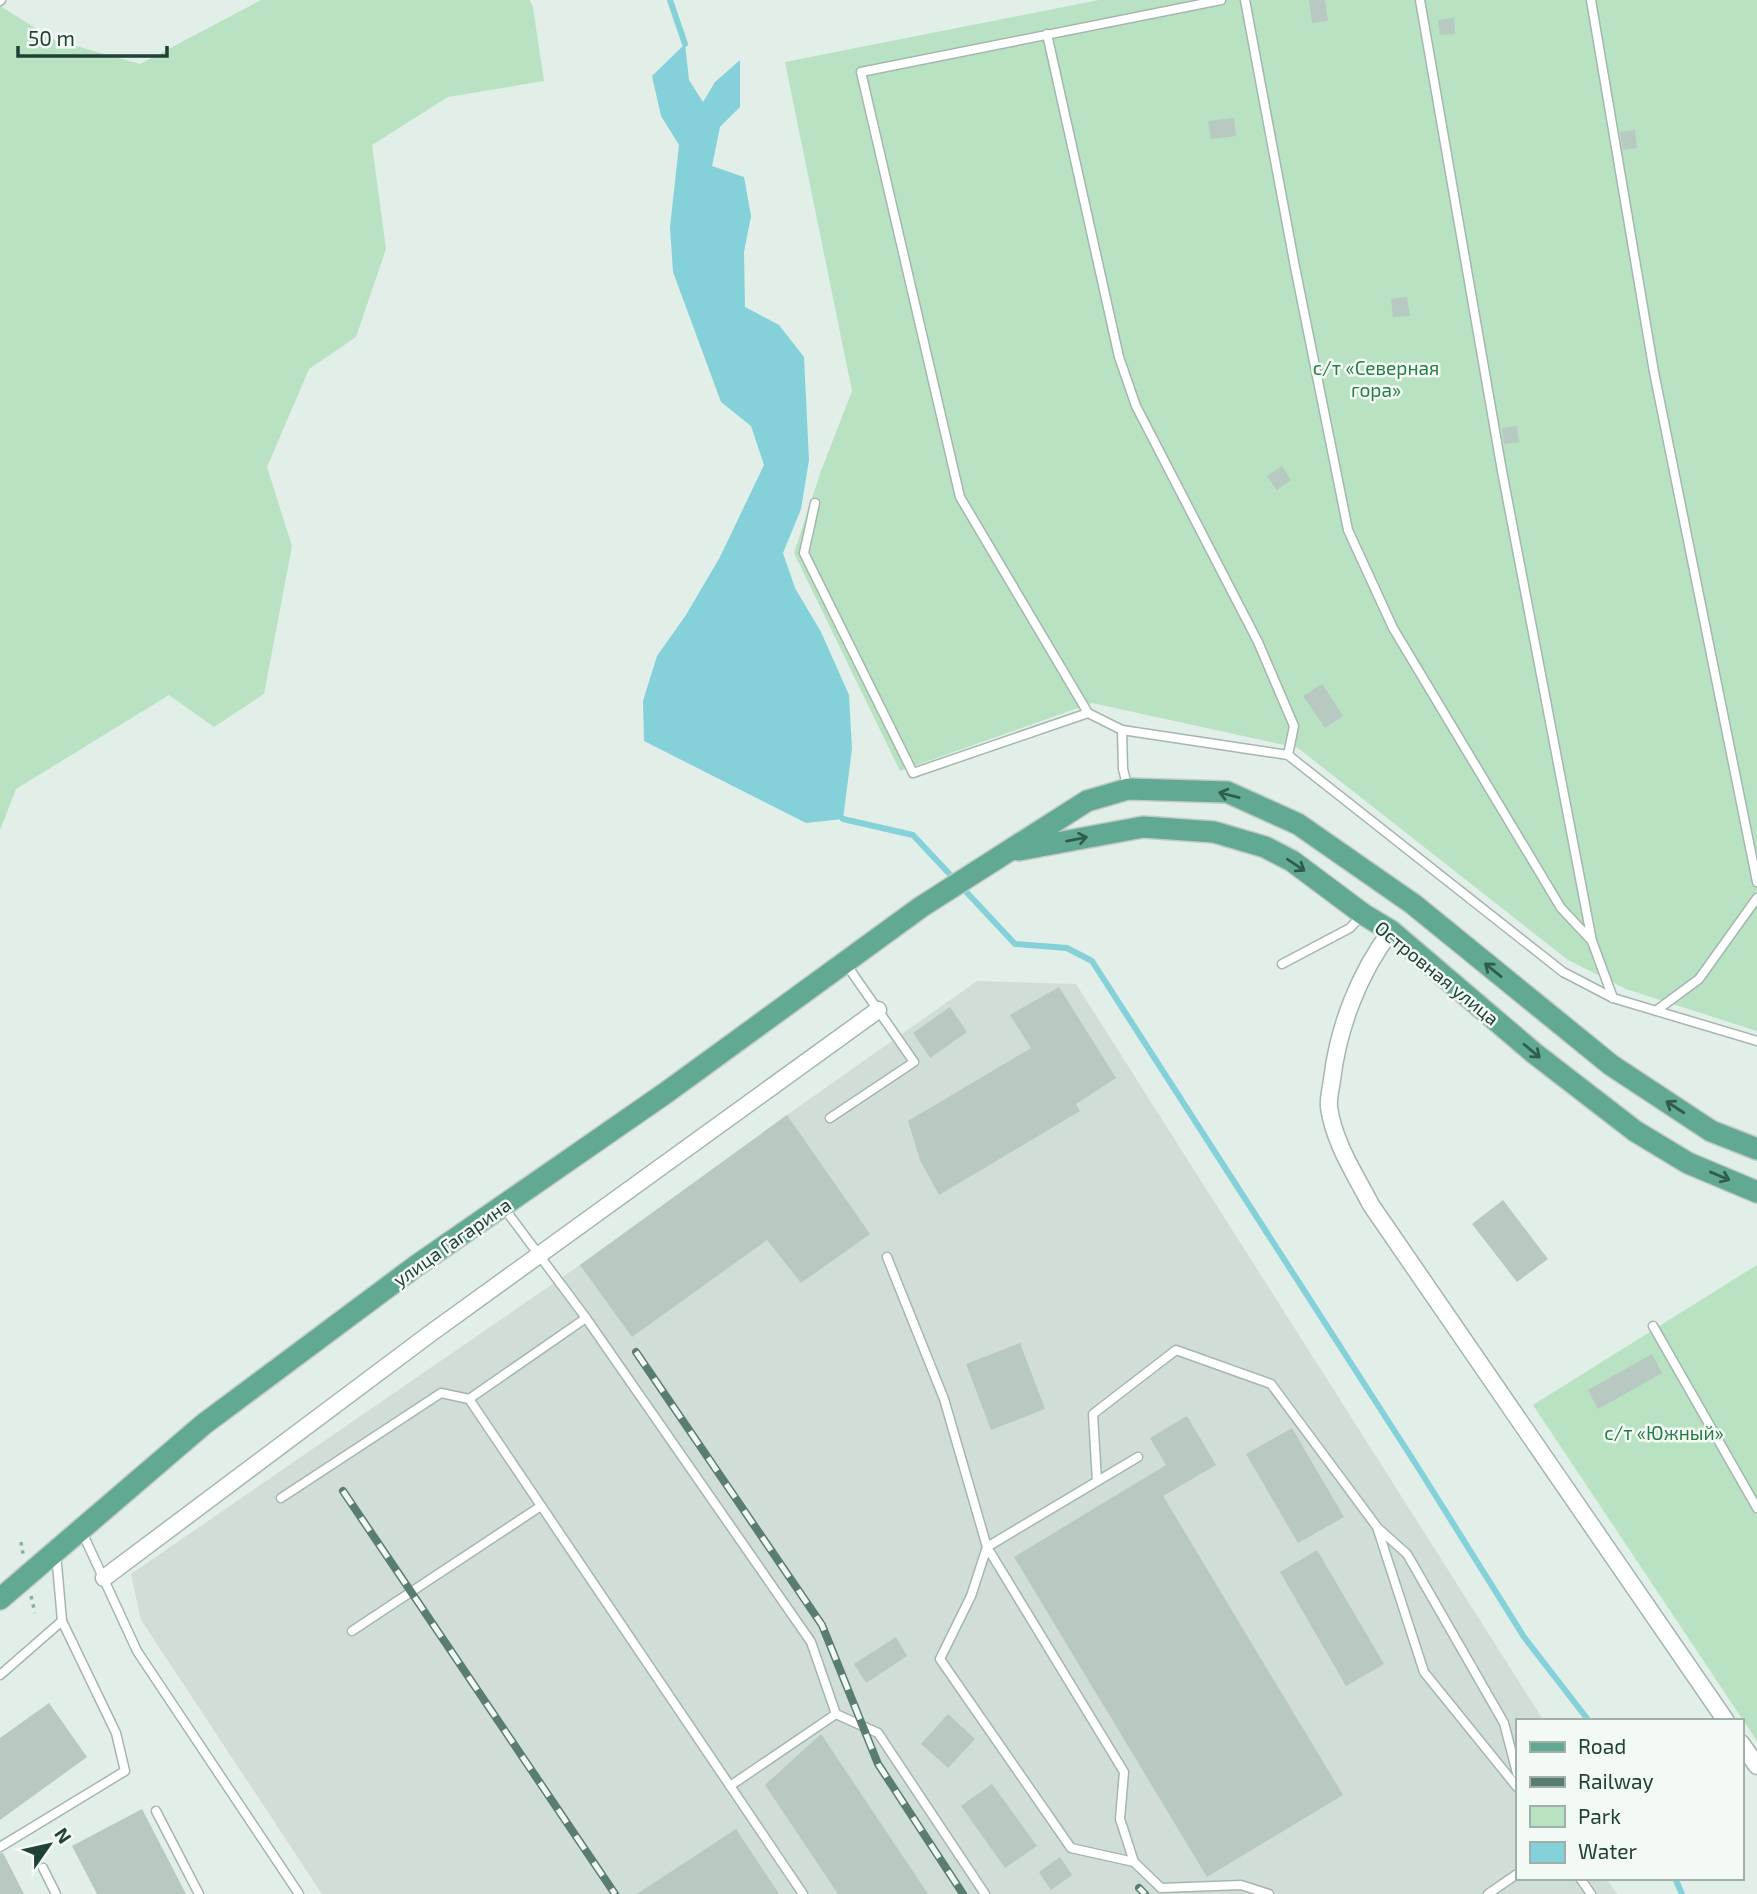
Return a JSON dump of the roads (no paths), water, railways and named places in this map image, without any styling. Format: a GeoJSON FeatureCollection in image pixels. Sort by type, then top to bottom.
{"type":"FeatureCollection","features":[{"type":"Feature","properties":{"kind":"main road","name":"Островная улица"},"geometry":{"type":"LineString","coordinates":[[1010,852],[1087,801],[1128,789],[1227,792],[1298,824],[1413,904],[1611,1065],[1711,1131],[1757,1149]]}},
{"type":"Feature","properties":{"kind":"main road","name":"Островная улица"},"geometry":{"type":"LineString","coordinates":[[1010,852],[1143,827],[1214,832],[1265,847],[1292,861],[1363,914],[1391,931],[1534,1053],[1635,1131],[1689,1163],[1757,1192]]}},
{"type":"Feature","properties":{"kind":"main road","name":"улица Гагарина"},"geometry":{"type":"LineString","coordinates":[[0,1599],[204,1424],[416,1266],[667,1092],[921,906],[1010,852]]}},
{"type":"Feature","properties":{"kind":"street"},"geometry":{"type":"LineString","coordinates":[[1391,931],[1378,948],[1353,998],[1334,1058],[1329,1105],[1339,1144],[1371,1205],[1725,1719]]}},
{"type":"Feature","properties":{"kind":"street"},"geometry":{"type":"LineString","coordinates":[[104,1578],[431,1333],[878,1010]]}},
{"type":"Feature","properties":{"kind":"street"},"geometry":{"type":"LineString","coordinates":[[1743,1746],[1756,1764]]}},
{"type":"Feature","properties":{"kind":"lane"},"geometry":{"type":"LineString","coordinates":[[1221,0],[861,72],[960,497],[1088,713],[1122,730],[1288,755],[1563,972],[1613,998],[1757,1041]]}},
{"type":"Feature","properties":{"kind":"lane"},"geometry":{"type":"LineString","coordinates":[[1245,0],[1348,530],[1393,628],[1561,908],[1592,941]]}},
{"type":"Feature","properties":{"kind":"lane"},"geometry":{"type":"LineString","coordinates":[[1420,0],[1502,471],[1592,941],[1613,998]]}},
{"type":"Feature","properties":{"kind":"lane"},"geometry":{"type":"LineString","coordinates":[[1591,0],[1654,372],[1757,882]]}},
{"type":"Feature","properties":{"kind":"lane"},"geometry":{"type":"LineString","coordinates":[[1047,34],[1119,357],[1136,406],[1258,642],[1294,726],[1288,755]]}},
{"type":"Feature","properties":{"kind":"lane"},"geometry":{"type":"LineString","coordinates":[[815,503],[804,553],[913,773],[1088,713]]}},
{"type":"Feature","properties":{"kind":"lane"},"geometry":{"type":"LineString","coordinates":[[1122,730],[1122,769],[1128,789]]}},
{"type":"Feature","properties":{"kind":"lane"},"geometry":{"type":"LineString","coordinates":[[1657,1010],[1699,979],[1757,898]]}},
{"type":"Feature","properties":{"kind":"lane"},"geometry":{"type":"LineString","coordinates":[[1282,964],[1350,928],[1363,914]]}},
{"type":"Feature","properties":{"kind":"lane"},"geometry":{"type":"LineString","coordinates":[[830,1118],[914,1062],[844,962]]}},
{"type":"Feature","properties":{"kind":"lane"},"geometry":{"type":"LineString","coordinates":[[502,1206],[586,1318],[811,1642],[836,1714],[878,1733],[985,1894]]}},
{"type":"Feature","properties":{"kind":"lane"},"geometry":{"type":"LineString","coordinates":[[887,1257],[944,1399],[987,1547],[1124,1772],[1120,1819],[1134,1862],[1161,1888],[1241,1885],[1269,1894]]}},
{"type":"Feature","properties":{"kind":"lane"},"geometry":{"type":"LineString","coordinates":[[469,1399],[586,1318]]}},
{"type":"Feature","properties":{"kind":"lane"},"geometry":{"type":"LineString","coordinates":[[1653,1326],[1757,1508]]}},
{"type":"Feature","properties":{"kind":"lane"},"geometry":{"type":"LineString","coordinates":[[1097,1481],[1093,1414],[1176,1350],[1271,1384],[1377,1527],[1407,1554],[1504,1723],[1516,1769]]}},
{"type":"Feature","properties":{"kind":"lane"},"geometry":{"type":"LineString","coordinates":[[281,1498],[441,1393],[469,1399],[803,1894]]}},
{"type":"Feature","properties":{"kind":"lane"},"geometry":{"type":"LineString","coordinates":[[1134,1862],[1071,1849],[940,1659],[971,1596],[987,1547],[1138,1457]]}},
{"type":"Feature","properties":{"kind":"lane"},"geometry":{"type":"LineString","coordinates":[[352,1631],[541,1506]]}},
{"type":"Feature","properties":{"kind":"lane"},"geometry":{"type":"LineString","coordinates":[[1377,1527],[1424,1672],[1516,1786]]}},
{"type":"Feature","properties":{"kind":"lane"},"geometry":{"type":"LineString","coordinates":[[81,1529],[137,1651],[299,1894]]}},
{"type":"Feature","properties":{"kind":"lane"},"geometry":{"type":"LineString","coordinates":[[0,1847],[125,1771],[117,1733],[62,1621],[56,1551]]}},
{"type":"Feature","properties":{"kind":"lane"},"geometry":{"type":"LineString","coordinates":[[0,1675],[62,1621]]}},
{"type":"Feature","properties":{"kind":"lane"},"geometry":{"type":"LineString","coordinates":[[730,1786],[836,1714]]}},
{"type":"Feature","properties":{"kind":"lane"},"geometry":{"type":"LineString","coordinates":[[156,1811],[199,1894]]}},
{"type":"Feature","properties":{"kind":"lane"},"geometry":{"type":"LineString","coordinates":[[43,1868],[56,1894]]}},
{"type":"Feature","properties":{"kind":"lane"},"geometry":{"type":"LineString","coordinates":[[1488,1894],[1516,1875]]}},
{"type":"Feature","properties":{"kind":"water"},"geometry":{"type":"Polygon","coordinates":[[[685,44],[689,80],[703,102],[715,82],[740,60],[740,107],[720,127],[712,166],[744,177],[751,216],[744,252],[745,307],[779,325],[804,357],[809,460],[801,509],[783,553],[795,588],[821,632],[849,695],[852,749],[843,819],[806,823],[644,741],[643,701],[657,656],[686,615],[720,557],[764,465],[751,426],[721,402],[673,272],[670,227],[679,145],[661,116],[652,76],[685,44]]]}},
{"type":"Feature","properties":{"kind":"waterway"},"geometry":{"type":"LineString","coordinates":[[670,0],[685,44]]}},
{"type":"Feature","properties":{"kind":"waterway"},"geometry":{"type":"LineString","coordinates":[[843,819],[913,835],[1015,944],[1067,948],[1092,961],[1524,1637],[1587,1719]]}},
{"type":"Feature","properties":{"kind":"waterway"},"geometry":{"type":"LineString","coordinates":[[1676,1880],[1682,1894]]}},
{"type":"Feature","properties":{"kind":"railway"},"geometry":{"type":"LineString","coordinates":[[636,1352],[822,1625],[878,1764],[963,1894]]}},
{"type":"Feature","properties":{"kind":"railway"},"geometry":{"type":"LineString","coordinates":[[343,1491],[615,1894]]}},
{"type":"Feature","properties":{"kind":"railway"},"geometry":{"type":"LineString","coordinates":[[1139,1888],[1145,1894]]}},
{"type":"Feature","properties":{"kind":"park label","name":"с/т «Северная гора»"},"geometry":{"type":"Point","coordinates":[1376,379]}},
{"type":"Feature","properties":{"kind":"park label","name":"с/т «Южный»"},"geometry":{"type":"Point","coordinates":[1664,1433]}}]}
